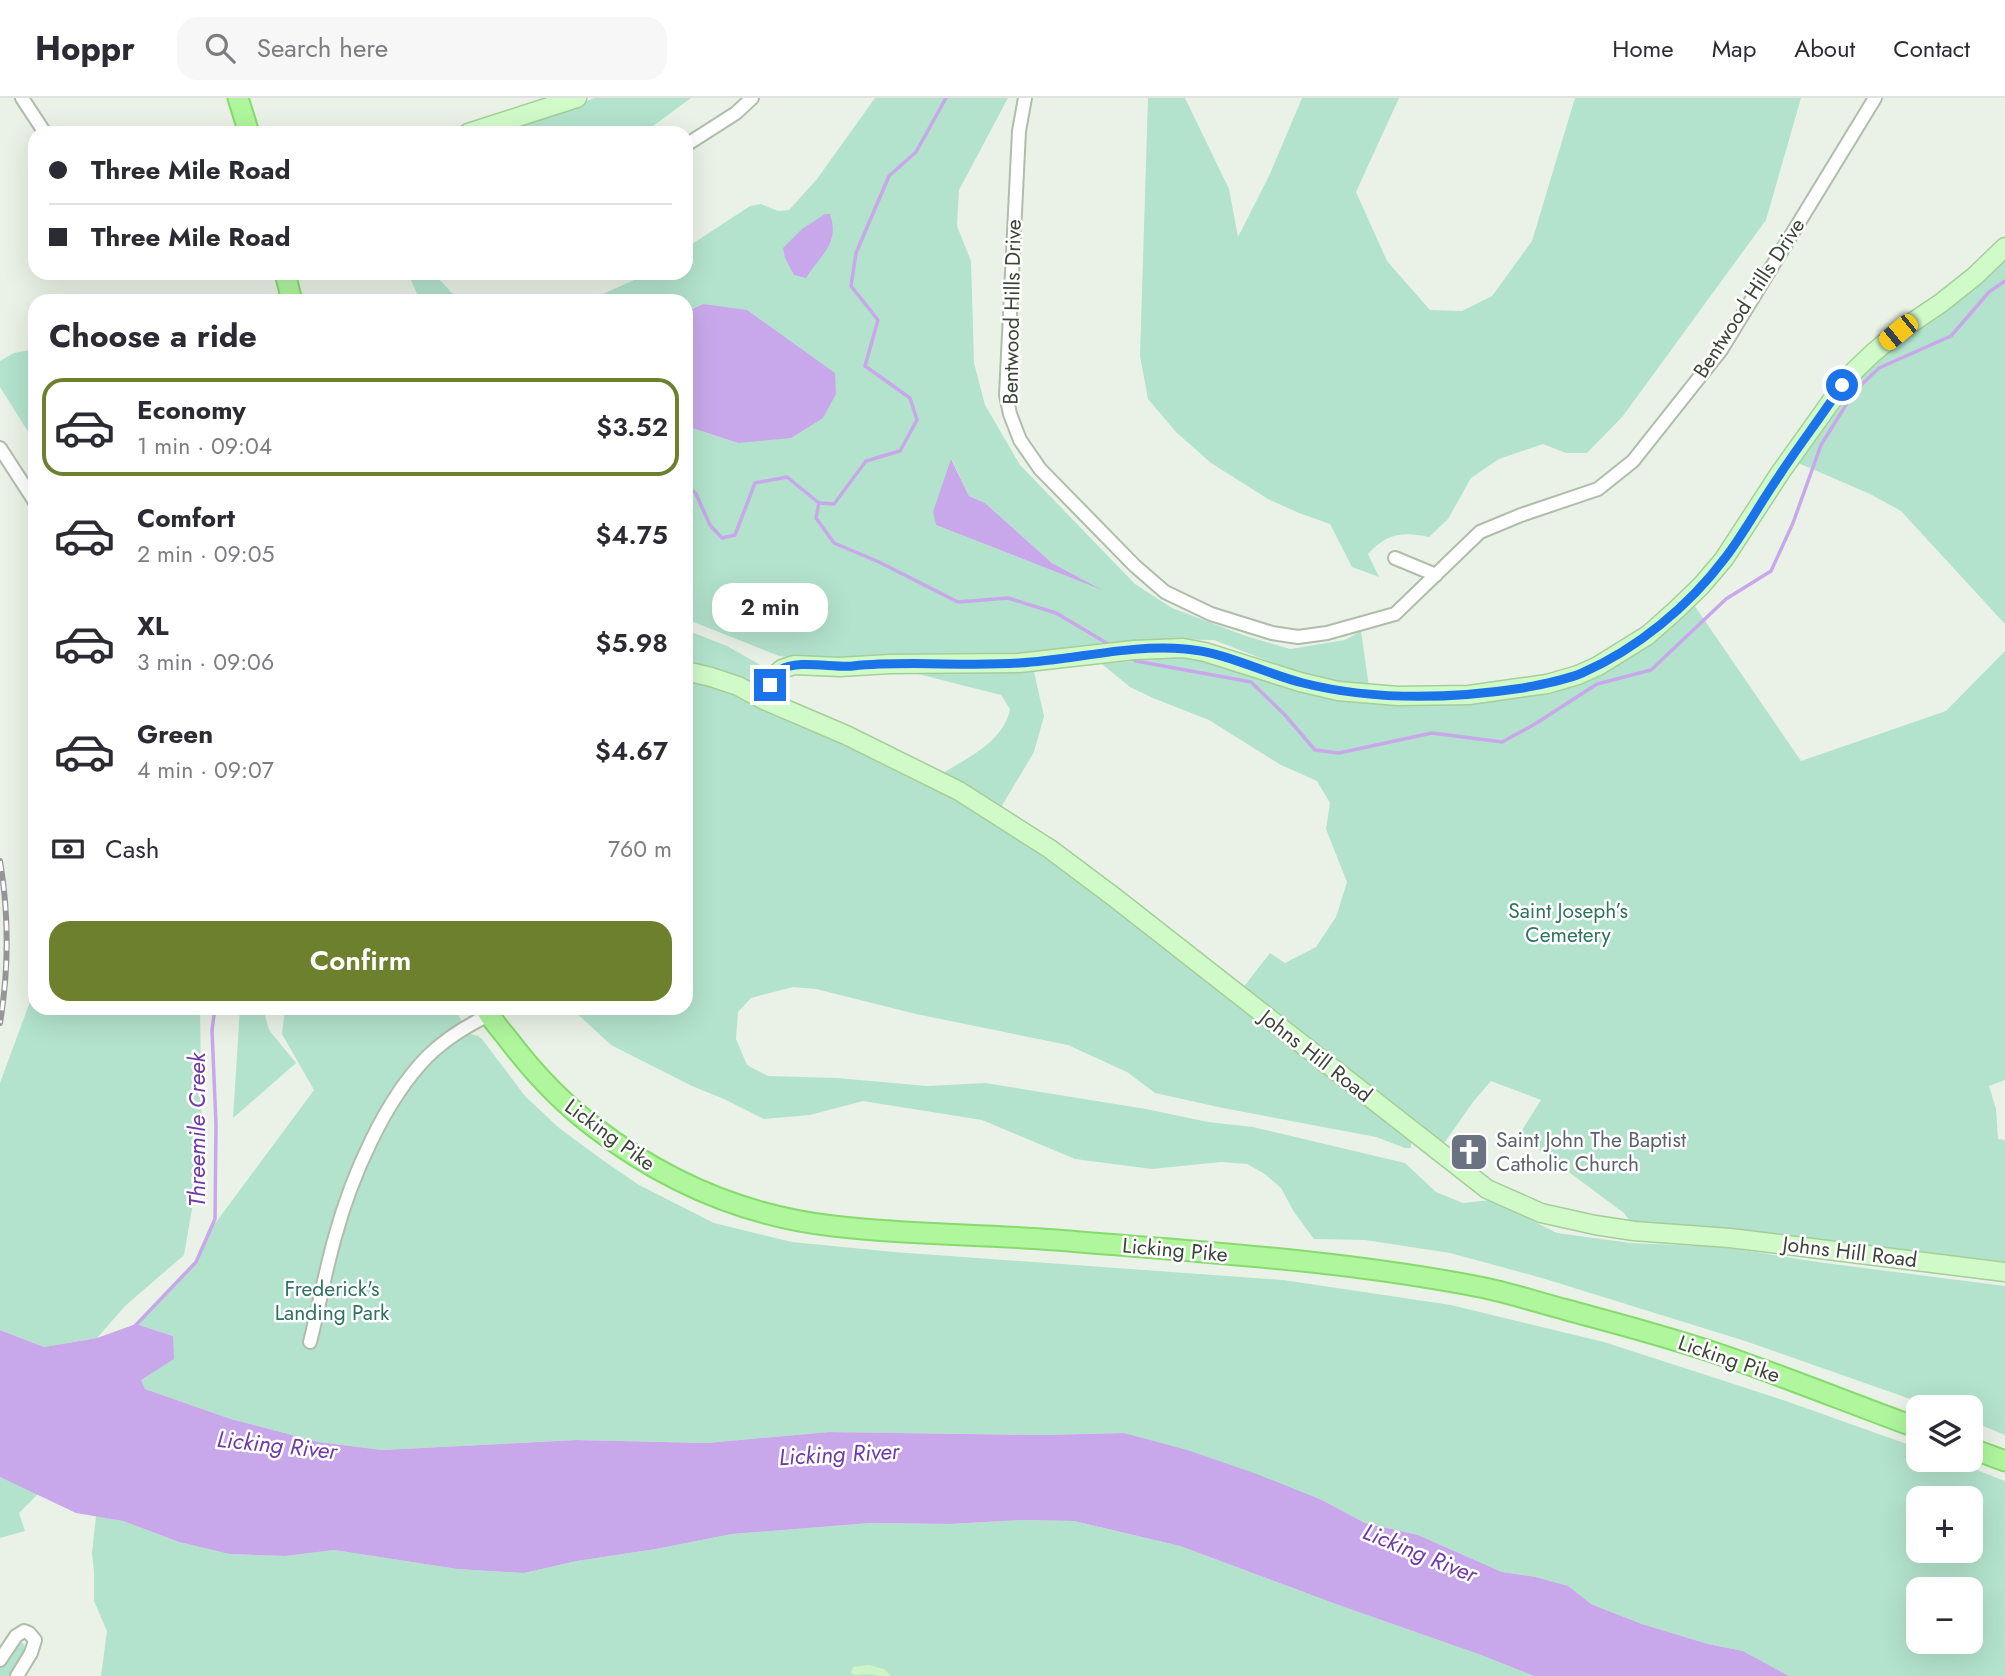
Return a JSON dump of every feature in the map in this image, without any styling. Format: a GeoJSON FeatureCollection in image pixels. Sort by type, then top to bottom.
{"type":"FeatureCollection","features":[{"type":"Feature","properties":{"kind":"main road"},"geometry":{"type":"LineString","coordinates":[[238,98],[247,126]]}},
{"type":"Feature","properties":{"kind":"main road"},"geometry":{"type":"LineString","coordinates":[[490,126],[577,98]]}},
{"type":"Feature","properties":{"kind":"main road"},"geometry":{"type":"LineString","coordinates":[[764,700],[775,675],[794,665],[840,667],[1019,663],[1134,650],[1183,648],[1217,654],[1300,682],[1338,691],[1398,696],[1469,695],[1547,684],[1578,675],[1598,666],[1647,635],[1701,586],[1724,559],[1780,473],[1842,385],[1859,366],[1898,332],[1967,283],[2005,247]]}},
{"type":"Feature","properties":{"kind":"main road","name":"Johns Hill Road"},"geometry":{"type":"LineString","coordinates":[[693,673],[738,686],[846,735],[959,791],[1051,849],[1487,1189],[1512,1201],[1570,1221],[1620,1229],[1730,1238],[2005,1272]]}},
{"type":"Feature","properties":{"kind":"main road","name":"Licking Pike"},"geometry":{"type":"LineString","coordinates":[[490,1015],[514,1047],[558,1096],[616,1144],[674,1179],[737,1205],[830,1226],[1254,1256],[1367,1268],[1489,1289],[1720,1354],[1906,1424]]}},
{"type":"Feature","properties":{"kind":"main road"},"geometry":{"type":"LineString","coordinates":[[1983,1453],[2005,1461]]}},
{"type":"Feature","properties":{"kind":"street"},"geometry":{"type":"LineString","coordinates":[[22,98],[40,126]]}},
{"type":"Feature","properties":{"kind":"street"},"geometry":{"type":"LineString","coordinates":[[693,141],[736,113],[752,98]]}},
{"type":"Feature","properties":{"kind":"street","name":"Bentwood Hills Drive"},"geometry":{"type":"LineString","coordinates":[[1025,98],[1019,131],[1006,395],[1020,440],[1040,469],[1135,566],[1165,592],[1211,614],[1272,633],[1305,637],[1395,614],[1480,532],[1598,489],[1633,461],[1721,350],[1875,98]]}},
{"type":"Feature","properties":{"kind":"street"},"geometry":{"type":"LineString","coordinates":[[0,448],[28,491]]}},
{"type":"Feature","properties":{"kind":"street"},"geometry":{"type":"LineString","coordinates":[[1395,558],[1436,575]]}},
{"type":"Feature","properties":{"kind":"street"},"geometry":{"type":"LineString","coordinates":[[310,1342],[333,1244],[352,1182],[384,1118],[397,1096],[428,1056],[481,1015]]}},
{"type":"Feature","properties":{"kind":"street"},"geometry":{"type":"LineString","coordinates":[[0,1660],[16,1636],[24,1631],[29,1633],[35,1640],[34,1646],[17,1676]]}},
{"type":"Feature","properties":{"kind":"green space"},"geometry":{"type":"Polygon","coordinates":[[[594,98],[691,98],[653,126],[511,126],[594,98]]]}},
{"type":"Feature","properties":{"kind":"green space"},"geometry":{"type":"Polygon","coordinates":[[[875,98],[1008,98],[959,190],[957,226],[971,261],[974,363],[985,405],[1020,465],[1135,584],[1172,608],[1243,635],[1290,649],[1345,640],[1361,631],[1369,687],[1317,680],[1214,640],[1157,639],[1053,652],[970,657],[813,660],[779,656],[693,622],[693,428],[738,443],[703,304],[693,309],[693,294],[603,294],[634,280],[693,280],[693,243],[750,206],[761,204],[778,211],[789,210],[817,179],[875,98]],[[952,460],[936,525],[1095,587],[1052,563],[985,503],[969,496],[952,460]]]}},
{"type":"Feature","properties":{"kind":"green space"},"geometry":{"type":"Polygon","coordinates":[[[1148,98],[1185,98],[1229,189],[1238,237],[1269,176],[1302,98],[1399,98],[1356,192],[1387,261],[1430,310],[1462,311],[1492,296],[1532,241],[1575,98],[1801,98],[1766,220],[1623,416],[1587,453],[1566,453],[1543,444],[1499,459],[1471,478],[1448,519],[1429,537],[1403,534],[1388,538],[1375,547],[1368,554],[1379,577],[1352,567],[1330,524],[1268,499],[1211,463],[1176,432],[1148,399],[1140,356],[1148,98]]]}},
{"type":"Feature","properties":{"kind":"green space"},"geometry":{"type":"Polygon","coordinates":[[[2005,254],[2005,624],[1901,511],[1870,494],[1796,462],[1848,385],[1875,358],[2005,254]]]}},
{"type":"Feature","properties":{"kind":"green space"},"geometry":{"type":"Polygon","coordinates":[[[411,280],[440,280],[454,294],[417,294],[411,280]]]}},
{"type":"Feature","properties":{"kind":"green space"},"geometry":{"type":"Polygon","coordinates":[[[28,350],[28,432],[0,387],[0,361],[14,353],[28,350]]]}},
{"type":"Feature","properties":{"kind":"green space","name":"Saint Joseph’s Cemetery"},"geometry":{"type":"Polygon","coordinates":[[[1692,602],[1801,761],[1946,711],[2005,651],[2005,1080],[1989,1086],[1996,1109],[1998,1139],[2005,1140],[2005,1265],[1717,1228],[1632,1224],[1624,1213],[1519,1135],[1541,1100],[1491,1081],[1442,1146],[1242,989],[1270,953],[1285,963],[1316,947],[1336,917],[1347,882],[1326,829],[1330,803],[1317,781],[1281,765],[1209,720],[1130,687],[1102,664],[1184,656],[1319,691],[1556,687],[1692,602]]]}},
{"type":"Feature","properties":{"kind":"green space"},"geometry":{"type":"Polygon","coordinates":[[[693,633],[727,646],[764,667],[761,681],[752,684],[693,666],[693,633]]]}},
{"type":"Feature","properties":{"kind":"green space"},"geometry":{"type":"Polygon","coordinates":[[[906,671],[1034,672],[1044,716],[1034,752],[1000,809],[943,773],[984,747],[1001,730],[1010,709],[1001,695],[906,671]]]}},
{"type":"Feature","properties":{"kind":"green space"},"geometry":{"type":"Polygon","coordinates":[[[693,681],[744,699],[959,799],[1070,873],[1411,1139],[1411,1148],[1376,1137],[1155,1093],[1127,1072],[1068,1045],[916,1014],[816,989],[793,987],[751,998],[738,1012],[736,1039],[747,1065],[768,1076],[837,1078],[927,1086],[985,1083],[1146,1109],[1208,1122],[1253,1127],[1405,1163],[1436,1192],[1463,1203],[1491,1200],[1557,1233],[1631,1243],[1724,1247],[2005,1286],[2005,1435],[1983,1426],[1983,1395],[1906,1395],[1906,1398],[1745,1341],[1542,1278],[1450,1253],[1365,1240],[1314,1239],[1294,1212],[1281,1188],[1265,1174],[1247,1164],[1221,1162],[1152,1169],[1075,1159],[982,1120],[863,1101],[810,1115],[764,1119],[611,1045],[579,1015],[693,1015],[693,681]]]}},
{"type":"Feature","properties":{"kind":"green space"},"geometry":{"type":"Polygon","coordinates":[[[28,1007],[28,1015],[200,1015],[202,1152],[184,1255],[125,1306],[97,1338],[44,1347],[0,1330],[0,1083],[28,1007]]]}},
{"type":"Feature","properties":{"kind":"green space"},"geometry":{"type":"Polygon","coordinates":[[[240,1015],[265,1015],[269,1030],[296,1063],[233,1118],[240,1015]]]}},
{"type":"Feature","properties":{"kind":"green space","name":"Frederick's Landing Park"},"geometry":{"type":"Polygon","coordinates":[[[284,1015],[458,1015],[470,1034],[482,1039],[525,1096],[559,1128],[639,1185],[714,1223],[792,1242],[1283,1280],[1451,1305],[1604,1342],[1786,1401],[1906,1444],[1906,1472],[1982,1472],[2005,1481],[2005,1676],[1789,1676],[1743,1651],[1708,1644],[1642,1624],[1591,1604],[1567,1586],[1536,1577],[1502,1572],[1418,1535],[1365,1523],[1322,1500],[1124,1433],[1043,1435],[829,1432],[707,1443],[576,1440],[382,1450],[319,1442],[231,1419],[145,1389],[140,1380],[173,1336],[136,1324],[196,1262],[211,1229],[314,1090],[282,1034],[284,1015]]]}},
{"type":"Feature","properties":{"kind":"green space"},"geometry":{"type":"Polygon","coordinates":[[[0,1477],[38,1494],[19,1513],[25,1531],[0,1538],[0,1477]]]}},
{"type":"Feature","properties":{"kind":"green space"},"geometry":{"type":"Polygon","coordinates":[[[96,1516],[123,1521],[179,1542],[229,1554],[286,1556],[334,1550],[457,1569],[524,1573],[732,1534],[871,1523],[1074,1521],[1180,1546],[1534,1676],[101,1676],[107,1631],[94,1601],[92,1553],[96,1516]]]}},
{"type":"Feature","properties":{"kind":"green space"},"geometry":{"type":"Polygon","coordinates":[[[16,1643],[23,1643],[26,1650],[10,1676],[0,1676],[0,1665],[16,1643]]]}},
{"type":"Feature","properties":{"kind":"sand"},"geometry":{"type":"Polygon","coordinates":[[[869,1665],[884,1669],[891,1676],[851,1673],[853,1667],[869,1665]]]}},
{"type":"Feature","properties":{"kind":"water"},"geometry":{"type":"Polygon","coordinates":[[[825,214],[830,214],[833,233],[831,241],[806,278],[794,275],[783,248],[802,229],[825,214]]]}},
{"type":"Feature","properties":{"kind":"water"},"geometry":{"type":"Polygon","coordinates":[[[703,304],[747,310],[835,373],[836,394],[823,418],[791,438],[738,443],[693,428],[693,309],[703,304]]]}},
{"type":"Feature","properties":{"kind":"water"},"geometry":{"type":"Polygon","coordinates":[[[951,459],[969,496],[985,503],[1052,563],[1102,590],[936,525],[933,512],[951,459]]]}},
{"type":"Feature","properties":{"kind":"water","name":"Licking River"},"geometry":{"type":"Polygon","coordinates":[[[136,1324],[173,1336],[174,1359],[141,1380],[145,1389],[231,1419],[319,1442],[382,1450],[576,1440],[707,1443],[829,1432],[1043,1435],[1124,1433],[1187,1450],[1254,1473],[1322,1500],[1365,1523],[1418,1535],[1502,1572],[1536,1577],[1568,1586],[1591,1604],[1642,1624],[1708,1644],[1743,1651],[1789,1676],[1534,1676],[1180,1546],[1074,1521],[871,1523],[732,1534],[524,1573],[457,1569],[334,1550],[286,1556],[229,1554],[179,1542],[123,1521],[76,1513],[0,1477],[0,1330],[44,1347],[97,1338],[136,1324]]]}},
{"type":"Feature","properties":{"kind":"waterway"},"geometry":{"type":"LineString","coordinates":[[819,503],[834,504],[866,461],[900,451],[917,420],[910,398],[865,366],[878,320],[851,286],[856,253],[889,176],[916,152],[946,98]]}},
{"type":"Feature","properties":{"kind":"waterway","name":"Threemile Creek"},"geometry":{"type":"LineString","coordinates":[[1129,656],[1136,661],[1251,682],[1315,750],[1339,753],[1432,733],[1502,742],[1597,684],[1651,670],[1726,599],[1771,571],[1793,523],[1821,445],[1854,392],[1879,368],[1951,336],[1989,292],[2005,281]]}},
{"type":"Feature","properties":{"kind":"waterway","name":"Threemile Creek"},"geometry":{"type":"LineString","coordinates":[[693,491],[710,525],[722,538],[735,535],[755,483],[787,477],[819,503],[816,518],[834,543],[879,562],[958,602],[1008,598],[1056,613],[1110,645]]}},
{"type":"Feature","properties":{"kind":"waterway","name":"Threemile Creek"},"geometry":{"type":"LineString","coordinates":[[134,1327],[196,1262],[215,1219],[216,1125],[212,1030],[214,1015]]}},
{"type":"Feature","properties":{"kind":"railway"},"geometry":{"type":"LineString","coordinates":[[0,861],[7,942],[0,1023]]}},
{"type":"Feature","properties":{"kind":"place","name":"Saint John The Baptist Catholic Church"},"geometry":{"type":"Point","coordinates":[1469,1152]}},
{"type":"Feature","properties":{"kind":"route"},"geometry":{"type":"LineString","coordinates":[[770,685],[782,669],[794,665],[840,667],[867,664],[1019,663],[1134,650],[1183,648],[1217,654],[1300,682],[1365,694],[1469,695],[1547,684],[1578,675],[1621,652],[1647,635],[1701,586],[1745,530],[1780,473],[1842,385]]}}]}
